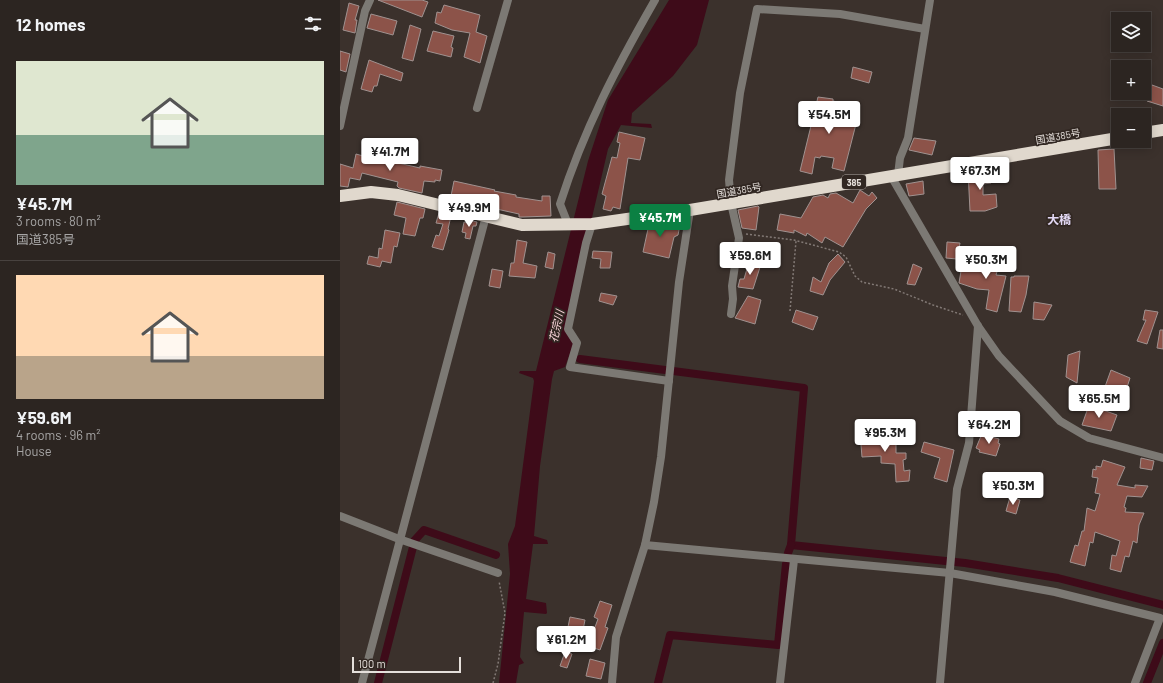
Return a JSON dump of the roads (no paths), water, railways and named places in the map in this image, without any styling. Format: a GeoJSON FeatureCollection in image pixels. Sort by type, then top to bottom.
{"type":"FeatureCollection","features":[{"type":"Feature","properties":{"kind":"highway"},"geometry":{"type":"LineString","coordinates":[[1151,132],[1163,130]]}},
{"type":"Feature","properties":{"kind":"highway","name":"国道385号"},"geometry":{"type":"LineString","coordinates":[[340,196],[371,192],[398,195],[522,224],[591,224],[731,204],[1111,139]]}},
{"type":"Feature","properties":{"kind":"street"},"geometry":{"type":"LineString","coordinates":[[340,126],[366,11],[370,0]]}},
{"type":"Feature","properties":{"kind":"street"},"geometry":{"type":"LineString","coordinates":[[477,108],[508,0]]}},
{"type":"Feature","properties":{"kind":"street"},"geometry":{"type":"LineString","coordinates":[[570,224],[560,204],[579,148],[604,93],[655,0]]}},
{"type":"Feature","properties":{"kind":"street"},"geometry":{"type":"LineString","coordinates":[[930,0],[908,138],[894,176],[978,326],[999,356],[1060,421],[1089,438],[1163,458]]}},
{"type":"Feature","properties":{"kind":"street"},"geometry":{"type":"LineString","coordinates":[[731,314],[734,299],[732,286],[738,234],[731,204],[729,180],[740,93],[757,9],[840,14],[925,29]]}},
{"type":"Feature","properties":{"kind":"street"},"geometry":{"type":"LineString","coordinates":[[612,683],[616,636],[645,545],[661,457],[679,282],[690,210]]}},
{"type":"Feature","properties":{"kind":"street"},"geometry":{"type":"LineString","coordinates":[[362,683],[486,216]]}},
{"type":"Feature","properties":{"kind":"street"},"geometry":{"type":"LineString","coordinates":[[591,224],[568,329],[577,343],[570,367],[669,379]]}},
{"type":"Feature","properties":{"kind":"street"},"geometry":{"type":"LineString","coordinates":[[940,683],[957,488],[969,443],[978,326]]}},
{"type":"Feature","properties":{"kind":"street"},"geometry":{"type":"LineString","coordinates":[[340,516],[400,539],[498,573]]}},
{"type":"Feature","properties":{"kind":"street"},"geometry":{"type":"LineString","coordinates":[[645,545],[794,560],[950,570],[1055,592],[1160,618],[1135,683]]}},
{"type":"Feature","properties":{"kind":"street"},"geometry":{"type":"LineString","coordinates":[[780,683],[794,560]]}},
{"type":"Feature","properties":{"kind":"water","name":"花宗川"},"geometry":{"type":"Polygon","coordinates":[[[669,0],[709,0],[697,45],[673,76],[632,113],[631,123],[651,124],[652,128],[621,125],[608,149],[566,329],[574,342],[565,367],[554,371],[540,466],[534,536],[547,540],[548,544],[533,544],[526,599],[546,603],[547,613],[524,612],[520,657],[524,663],[519,665],[516,683],[499,683],[510,574],[508,544],[515,526],[534,381],[533,378],[519,373],[520,371],[536,371],[588,161],[608,100],[669,0]]]}},
{"type":"Feature","properties":{"kind":"waterway"},"geometry":{"type":"LineString","coordinates":[[580,359],[804,388],[791,545],[965,563],[1058,578],[1163,605]]}},
{"type":"Feature","properties":{"kind":"waterway"},"geometry":{"type":"LineString","coordinates":[[414,541],[424,530],[496,555]]}},
{"type":"Feature","properties":{"kind":"waterway"},"geometry":{"type":"LineString","coordinates":[[788,553],[791,545]]}},
{"type":"Feature","properties":{"kind":"waterway"},"geometry":{"type":"LineString","coordinates":[[378,683],[413,547]]}},
{"type":"Feature","properties":{"kind":"waterway"},"geometry":{"type":"LineString","coordinates":[[658,683],[670,635],[778,645],[786,564]]}},
{"type":"Feature","properties":{"kind":"waterway"},"geometry":{"type":"LineString","coordinates":[[1147,683],[1163,643]]}},
{"type":"Feature","properties":{"kind":"district","name":"大橋"},"geometry":{"type":"Point","coordinates":[1059,219]}}]}
